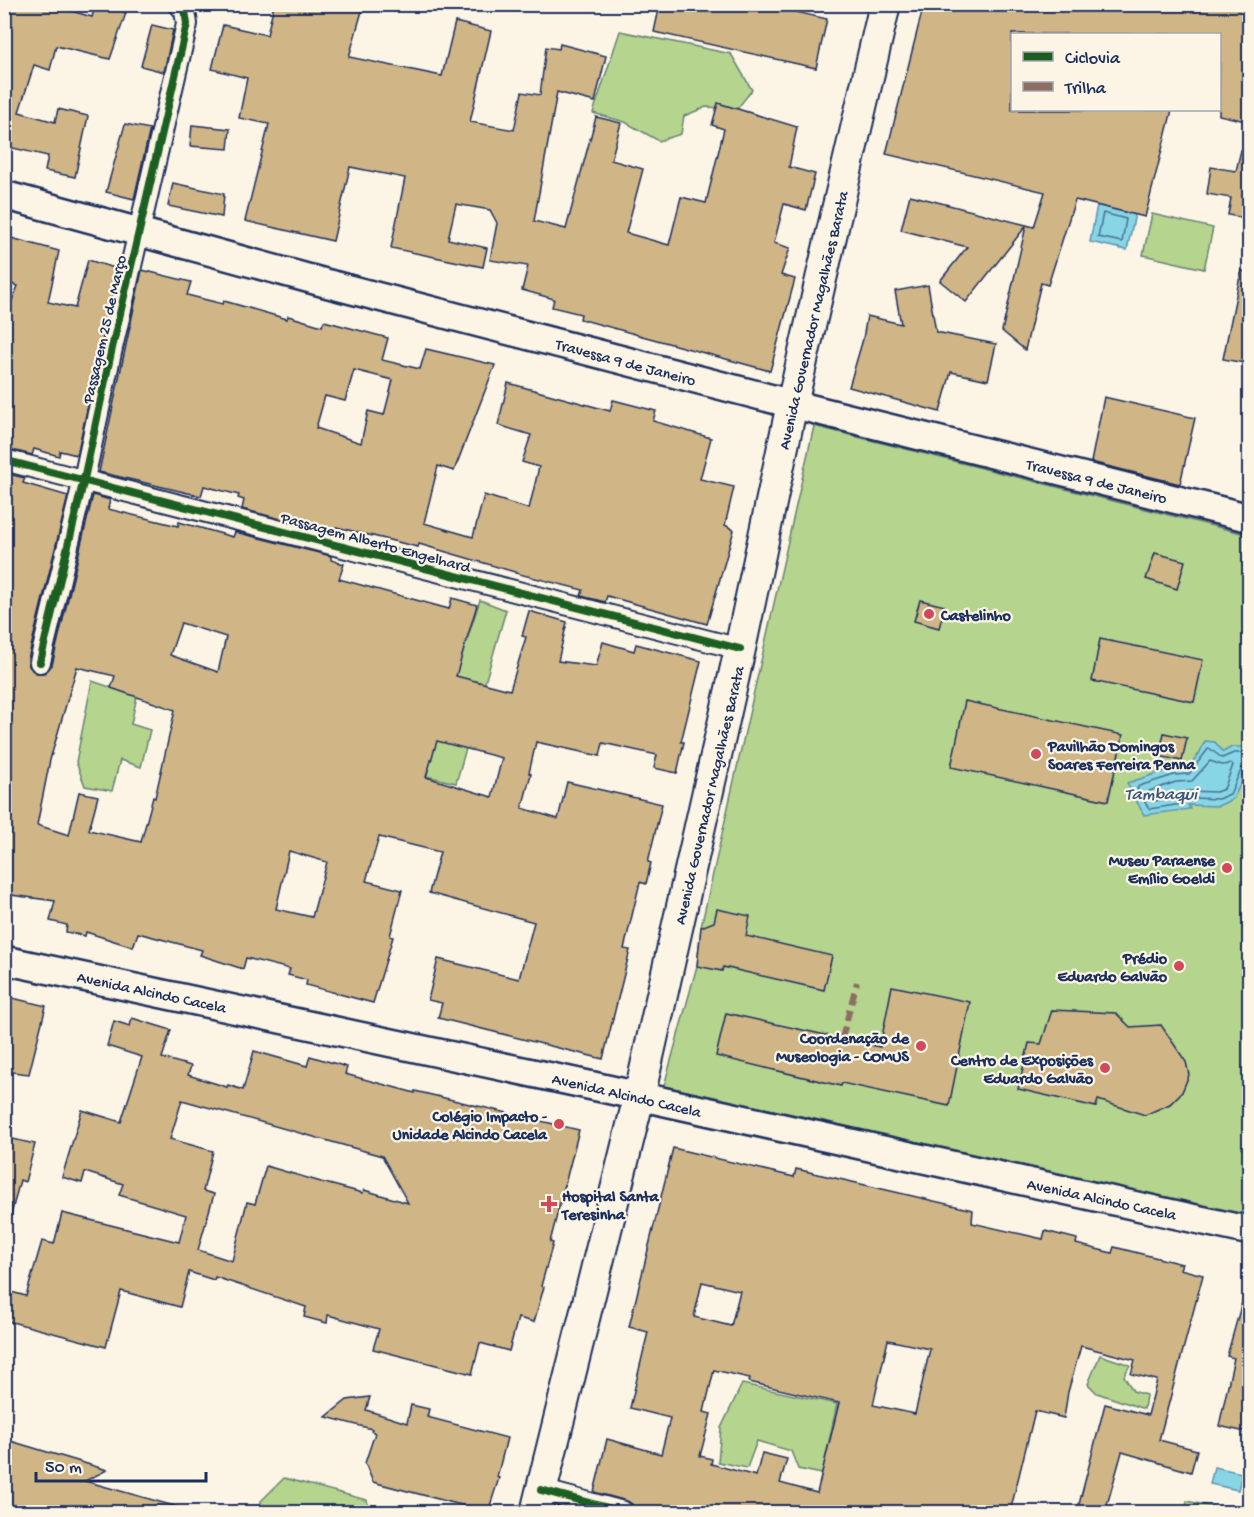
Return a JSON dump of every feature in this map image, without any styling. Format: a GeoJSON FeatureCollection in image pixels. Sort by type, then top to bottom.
{"type":"FeatureCollection","features":[{"type":"Feature","properties":{"kind":"main road","name":"Avenida Governador Magalhães Barata"},"geometry":{"type":"LineString","coordinates":[[538,1501],[639,1097],[740,649],[792,404],[885,4]]}},
{"type":"Feature","properties":{"kind":"main road","name":"Travessa 9 de Janeiro"},"geometry":{"type":"LineString","coordinates":[[4,195],[329,284],[792,404],[1250,518]]}},
{"type":"Feature","properties":{"kind":"main road","name":"Avenida Alcindo Cacela"},"geometry":{"type":"LineString","coordinates":[[4,960],[1250,1231]]}},
{"type":"Feature","properties":{"kind":"street","name":"Passagem 25 de Março"},"geometry":{"type":"LineString","coordinates":[[40,662],[187,24],[185,11],[179,4]]}},
{"type":"Feature","properties":{"kind":"street","name":"Passagem Alberto Engelhard"},"geometry":{"type":"LineString","coordinates":[[4,460],[740,649]]}},
{"type":"Feature","properties":{"kind":"street"},"geometry":{"type":"LineString","coordinates":[[538,1501],[623,1512]]}},
{"type":"Feature","properties":{"kind":"green space"},"geometry":{"type":"Polygon","coordinates":[[[620,31],[731,54],[752,90],[737,109],[706,107],[684,116],[681,134],[659,141],[625,122],[593,113],[620,31]]]}},
{"type":"Feature","properties":{"kind":"green space"},"geometry":{"type":"Polygon","coordinates":[[[1152,214],[1213,228],[1204,269],[1143,255],[1152,214]]]}},
{"type":"Feature","properties":{"kind":"green space"},"geometry":{"type":"Polygon","coordinates":[[[814,426],[1249,535],[1249,1215],[664,1086],[697,966],[701,927],[814,426]]]}},
{"type":"Feature","properties":{"kind":"green space"},"geometry":{"type":"Polygon","coordinates":[[[480,600],[506,610],[456,783],[426,776],[480,600]]]}},
{"type":"Feature","properties":{"kind":"green space"},"geometry":{"type":"Polygon","coordinates":[[[92,681],[137,696],[131,724],[150,730],[141,767],[120,760],[112,791],[85,786],[76,762],[92,681]]]}},
{"type":"Feature","properties":{"kind":"green space"},"geometry":{"type":"Polygon","coordinates":[[[1100,1355],[1130,1365],[1124,1376],[1133,1391],[1146,1395],[1144,1409],[1097,1393],[1088,1384],[1100,1355]]]}},
{"type":"Feature","properties":{"kind":"green space"},"geometry":{"type":"Polygon","coordinates":[[[742,1384],[837,1404],[822,1474],[798,1469],[791,1451],[757,1441],[747,1468],[718,1462],[721,1428],[742,1384]]]}},
{"type":"Feature","properties":{"kind":"green space"},"geometry":{"type":"Polygon","coordinates":[[[284,1478],[367,1500],[370,1512],[260,1512],[261,1501],[284,1478]]]}},
{"type":"Feature","properties":{"kind":"green space"},"geometry":{"type":"Polygon","coordinates":[[[1187,1501],[1236,1512],[1185,1512],[1187,1501]]]}},
{"type":"Feature","properties":{"kind":"water"},"geometry":{"type":"Polygon","coordinates":[[[1097,205],[1135,214],[1127,250],[1090,242],[1097,205]]]}},
{"type":"Feature","properties":{"kind":"water","name":"Tambaqui"},"geometry":{"type":"Polygon","coordinates":[[[1205,741],[1215,742],[1223,752],[1232,747],[1248,747],[1249,767],[1233,799],[1218,806],[1188,805],[1190,809],[1144,815],[1127,783],[1171,769],[1186,769],[1199,754],[1205,741]]]}},
{"type":"Feature","properties":{"kind":"water"},"geometry":{"type":"Polygon","coordinates":[[[1214,1467],[1242,1473],[1238,1490],[1210,1484],[1214,1467]]]}},
{"type":"Feature","properties":{"kind":"building"},"geometry":{"type":"Polygon","coordinates":[[[4,4],[48,4],[92,17],[96,4],[104,4],[126,13],[110,59],[56,46],[50,70],[34,65],[19,112],[55,122],[58,109],[88,116],[75,177],[45,171],[48,156],[4,146],[4,4]]]}},
{"type":"Feature","properties":{"kind":"building"},"geometry":{"type":"Polygon","coordinates":[[[274,4],[364,4],[349,57],[442,76],[455,22],[491,31],[470,122],[514,130],[522,92],[540,95],[546,47],[559,49],[560,44],[606,56],[595,102],[557,92],[534,221],[566,229],[596,117],[621,123],[611,160],[643,169],[626,233],[669,245],[681,197],[706,203],[724,129],[712,125],[718,103],[797,127],[789,167],[815,174],[806,210],[784,204],[774,243],[790,248],[781,275],[795,279],[770,371],[580,319],[581,314],[552,307],[554,299],[522,290],[528,266],[490,260],[497,223],[490,210],[456,204],[448,239],[487,248],[483,267],[391,248],[405,178],[350,167],[333,241],[245,221],[269,124],[239,118],[247,78],[212,69],[223,25],[267,35],[274,4]]]}},
{"type":"Feature","properties":{"kind":"building"},"geometry":{"type":"Polygon","coordinates":[[[660,4],[761,4],[827,19],[816,68],[654,32],[660,4]]]}},
{"type":"Feature","properties":{"kind":"building"},"geometry":{"type":"Polygon","coordinates":[[[924,4],[1250,4],[1250,122],[1219,115],[1221,111],[1221,33],[1011,33],[1011,111],[1172,111],[1145,217],[1075,200],[1048,285],[1041,283],[1025,350],[1002,331],[1026,226],[966,302],[940,281],[967,247],[901,230],[910,195],[1034,227],[1045,192],[886,154],[924,4]]]}},
{"type":"Feature","properties":{"kind":"building"},"geometry":{"type":"Polygon","coordinates":[[[152,25],[173,30],[164,72],[141,66],[152,25]]]}},
{"type":"Feature","properties":{"kind":"building"},"geometry":{"type":"Polygon","coordinates":[[[125,124],[150,129],[134,199],[106,192],[125,124]]]}},
{"type":"Feature","properties":{"kind":"building"},"geometry":{"type":"Polygon","coordinates":[[[192,125],[230,129],[228,149],[190,146],[192,125]]]}},
{"type":"Feature","properties":{"kind":"building"},"geometry":{"type":"Polygon","coordinates":[[[1241,150],[1250,151],[1250,219],[1228,215],[1231,198],[1207,194],[1211,167],[1236,171],[1241,150]]]}},
{"type":"Feature","properties":{"kind":"building"},"geometry":{"type":"Polygon","coordinates":[[[173,183],[224,194],[222,217],[168,206],[173,183]]]}},
{"type":"Feature","properties":{"kind":"building"},"geometry":{"type":"Polygon","coordinates":[[[4,236],[59,251],[48,302],[75,308],[88,260],[118,269],[77,455],[60,451],[59,456],[34,449],[32,455],[4,448],[4,320],[18,286],[4,282],[4,236]]]}},
{"type":"Feature","properties":{"kind":"building"},"geometry":{"type":"Polygon","coordinates":[[[142,270],[191,282],[187,295],[223,304],[224,301],[287,319],[288,316],[322,326],[324,321],[388,338],[382,360],[420,369],[426,349],[495,365],[454,471],[438,466],[424,523],[473,537],[484,495],[529,509],[539,467],[522,462],[531,435],[498,425],[508,383],[610,411],[613,400],[656,411],[653,421],[711,438],[700,479],[734,487],[725,525],[734,530],[707,624],[607,596],[605,602],[581,596],[583,590],[515,573],[419,544],[418,547],[336,527],[335,533],[242,509],[244,500],[238,498],[239,495],[204,486],[201,496],[99,472],[142,270]],[[354,370],[345,401],[325,396],[316,428],[361,443],[368,411],[384,415],[393,380],[354,370]]]}},
{"type":"Feature","properties":{"kind":"building"},"geometry":{"type":"Polygon","coordinates":[[[1241,271],[1250,272],[1250,364],[1223,359],[1241,271]]]}},
{"type":"Feature","properties":{"kind":"building"},"geometry":{"type":"Polygon","coordinates":[[[928,285],[936,332],[996,344],[988,380],[951,372],[940,412],[849,387],[867,316],[901,324],[895,291],[928,285]]]}},
{"type":"Feature","properties":{"kind":"building"},"geometry":{"type":"Polygon","coordinates":[[[1104,397],[1195,418],[1180,484],[1091,462],[1104,397]]]}},
{"type":"Feature","properties":{"kind":"building"},"geometry":{"type":"Polygon","coordinates":[[[4,473],[25,478],[23,483],[68,496],[28,659],[29,666],[37,673],[44,673],[52,665],[93,495],[110,500],[108,509],[178,526],[179,522],[233,537],[235,532],[331,556],[331,560],[344,564],[339,579],[449,609],[452,598],[477,605],[456,676],[510,690],[526,637],[522,636],[529,611],[567,622],[558,661],[596,666],[603,642],[634,651],[636,644],[701,661],[681,742],[684,742],[677,773],[654,768],[657,755],[603,743],[600,756],[536,742],[522,808],[558,819],[567,782],[662,804],[648,862],[651,863],[646,884],[640,882],[624,949],[630,950],[603,1059],[438,1018],[442,1003],[428,1000],[438,959],[519,979],[534,922],[429,893],[440,852],[379,837],[366,881],[402,890],[390,936],[393,937],[373,1003],[306,985],[307,980],[288,975],[290,969],[246,958],[243,969],[200,955],[202,950],[138,933],[133,947],[86,932],[85,936],[66,932],[67,925],[50,921],[55,901],[4,894],[4,473]],[[181,623],[170,655],[218,672],[226,637],[181,623]],[[77,667],[50,760],[37,825],[69,835],[79,792],[98,796],[89,830],[141,842],[153,797],[155,798],[175,710],[111,688],[115,676],[77,667]],[[437,741],[426,777],[492,797],[502,758],[437,741]],[[289,851],[276,909],[312,917],[327,862],[289,851]]]}},
{"type":"Feature","properties":{"kind":"building"},"geometry":{"type":"Polygon","coordinates":[[[1155,553],[1185,561],[1177,589],[1146,579],[1155,553]]]}},
{"type":"Feature","properties":{"kind":"building","name":"Castelinho"},"geometry":{"type":"Polygon","coordinates":[[[920,600],[945,606],[939,628],[914,621],[920,600]]]}},
{"type":"Feature","properties":{"kind":"building"},"geometry":{"type":"Polygon","coordinates":[[[1100,639],[1203,660],[1194,702],[1092,681],[1100,639]]]}},
{"type":"Feature","properties":{"kind":"building","name":"Pavilhão Domingos Soares Ferreira Penna"},"geometry":{"type":"Polygon","coordinates":[[[965,701],[1123,735],[1108,801],[951,767],[965,701]]]}},
{"type":"Feature","properties":{"kind":"building"},"geometry":{"type":"Polygon","coordinates":[[[1164,733],[1187,738],[1182,761],[1159,756],[1164,733]]]}},
{"type":"Feature","properties":{"kind":"building"},"geometry":{"type":"Polygon","coordinates":[[[717,909],[750,916],[746,936],[832,956],[824,990],[723,967],[722,971],[697,966],[701,927],[714,922],[717,909]]]}},
{"type":"Feature","properties":{"kind":"building"},"geometry":{"type":"Polygon","coordinates":[[[892,986],[970,1002],[949,1106],[842,1083],[841,1086],[716,1056],[726,1013],[880,1047],[892,986]]]}},
{"type":"Feature","properties":{"kind":"building"},"geometry":{"type":"Polygon","coordinates":[[[4,996],[46,1006],[29,1074],[4,1071],[4,996]]]}},
{"type":"Feature","properties":{"kind":"building","name":"Centro de Exposições Eduardo Galvão"},"geometry":{"type":"Polygon","coordinates":[[[1052,1010],[1116,1013],[1130,1027],[1161,1025],[1186,1062],[1189,1075],[1182,1092],[1170,1104],[1145,1115],[1098,1100],[1096,1107],[1018,1089],[1029,1043],[1041,1044],[1052,1010]]]}},
{"type":"Feature","properties":{"kind":"building"},"geometry":{"type":"Polygon","coordinates":[[[132,1018],[171,1030],[162,1058],[191,1066],[188,1075],[227,1087],[228,1085],[243,1090],[254,1051],[307,1066],[310,1056],[347,1067],[345,1074],[415,1093],[415,1091],[579,1130],[550,1242],[553,1243],[534,1322],[518,1318],[509,1351],[480,1343],[472,1374],[373,1349],[379,1329],[328,1315],[327,1323],[304,1317],[306,1307],[215,1277],[214,1280],[189,1272],[180,1307],[121,1291],[106,1347],[4,1320],[4,1290],[26,1296],[42,1241],[54,1244],[62,1213],[179,1242],[186,1215],[119,1195],[123,1184],[85,1172],[82,1183],[62,1177],[82,1110],[121,1122],[142,1057],[107,1046],[114,1021],[130,1026],[132,1018]],[[182,1100],[170,1139],[213,1151],[203,1191],[214,1194],[198,1250],[232,1261],[247,1202],[255,1204],[266,1166],[408,1203],[382,1156],[182,1100]]]}},
{"type":"Feature","properties":{"kind":"building"},"geometry":{"type":"Polygon","coordinates":[[[4,1137],[35,1144],[25,1182],[20,1180],[11,1215],[4,1215],[4,1137]]]}},
{"type":"Feature","properties":{"kind":"building"},"geometry":{"type":"Polygon","coordinates":[[[673,1148],[794,1177],[796,1169],[973,1210],[972,1223],[1043,1239],[1045,1231],[1077,1239],[1076,1244],[1112,1253],[1114,1247],[1182,1264],[1180,1269],[1203,1275],[1159,1440],[1197,1450],[1191,1472],[1122,1452],[1105,1512],[1077,1512],[1105,1404],[1148,1415],[1157,1380],[1131,1374],[1135,1360],[1081,1346],[1068,1392],[1064,1418],[1035,1411],[1010,1512],[635,1512],[632,1504],[627,1501],[594,1492],[607,1439],[661,1454],[670,1418],[630,1408],[648,1332],[629,1327],[673,1148]],[[702,1282],[694,1317],[731,1326],[740,1291],[702,1282]],[[888,1340],[873,1405],[915,1414],[930,1349],[888,1340]],[[714,1370],[704,1412],[711,1414],[700,1456],[712,1459],[711,1464],[756,1476],[762,1453],[787,1459],[780,1483],[817,1493],[839,1403],[749,1382],[750,1378],[714,1370]]]}},
{"type":"Feature","properties":{"kind":"building"},"geometry":{"type":"Polygon","coordinates":[[[1244,1295],[1250,1296],[1250,1433],[1219,1426],[1234,1358],[1227,1356],[1244,1295]]]}},
{"type":"Feature","properties":{"kind":"building"},"geometry":{"type":"Polygon","coordinates":[[[370,1397],[366,1410],[407,1423],[411,1405],[429,1409],[427,1417],[507,1438],[497,1477],[499,1478],[488,1512],[373,1482],[365,1463],[375,1433],[371,1431],[372,1429],[326,1417],[347,1400],[370,1397]]]}},
{"type":"Feature","properties":{"kind":"building"},"geometry":{"type":"Polygon","coordinates":[[[4,1439],[107,1470],[85,1481],[178,1507],[178,1512],[4,1512],[4,1439]]]}},
{"type":"Feature","properties":{"kind":"marked path"},"geometry":{"type":"LineString","coordinates":[[842,1038],[857,982]]}},
{"type":"Feature","properties":{"kind":"cycle path"},"geometry":{"type":"LineString","coordinates":[[40,662],[187,24],[185,11],[179,4]]}},
{"type":"Feature","properties":{"kind":"cycle path"},"geometry":{"type":"LineString","coordinates":[[4,460],[740,649]]}},
{"type":"Feature","properties":{"kind":"cycle path"},"geometry":{"type":"LineString","coordinates":[[541,1490],[623,1512]]}},
{"type":"Feature","properties":{"kind":"place","name":"Castelinho"},"geometry":{"type":"Point","coordinates":[929,614]}},
{"type":"Feature","properties":{"kind":"place","name":"Pavilhão Domingos Soares Ferreira Penna"},"geometry":{"type":"Point","coordinates":[1036,754]}},
{"type":"Feature","properties":{"kind":"place","name":"Museu Paraense Emílio Goeldi"},"geometry":{"type":"Point","coordinates":[1227,868]}},
{"type":"Feature","properties":{"kind":"place","name":"Prédio Eduardo Galvão"},"geometry":{"type":"Point","coordinates":[1179,966]}},
{"type":"Feature","properties":{"kind":"place","name":"Coordenação de Museologia - COMUS"},"geometry":{"type":"Point","coordinates":[921,1046]}},
{"type":"Feature","properties":{"kind":"place","name":"Centro de Exposições Eduardo Galvão"},"geometry":{"type":"Point","coordinates":[1105,1068]}},
{"type":"Feature","properties":{"kind":"place","name":"Colégio Impacto - Unidade Alcindo Cacela"},"geometry":{"type":"Point","coordinates":[559,1124]}},
{"type":"Feature","properties":{"kind":"place","name":"Hospital Santa Teresinha"},"geometry":{"type":"Point","coordinates":[549,1204]}}]}
